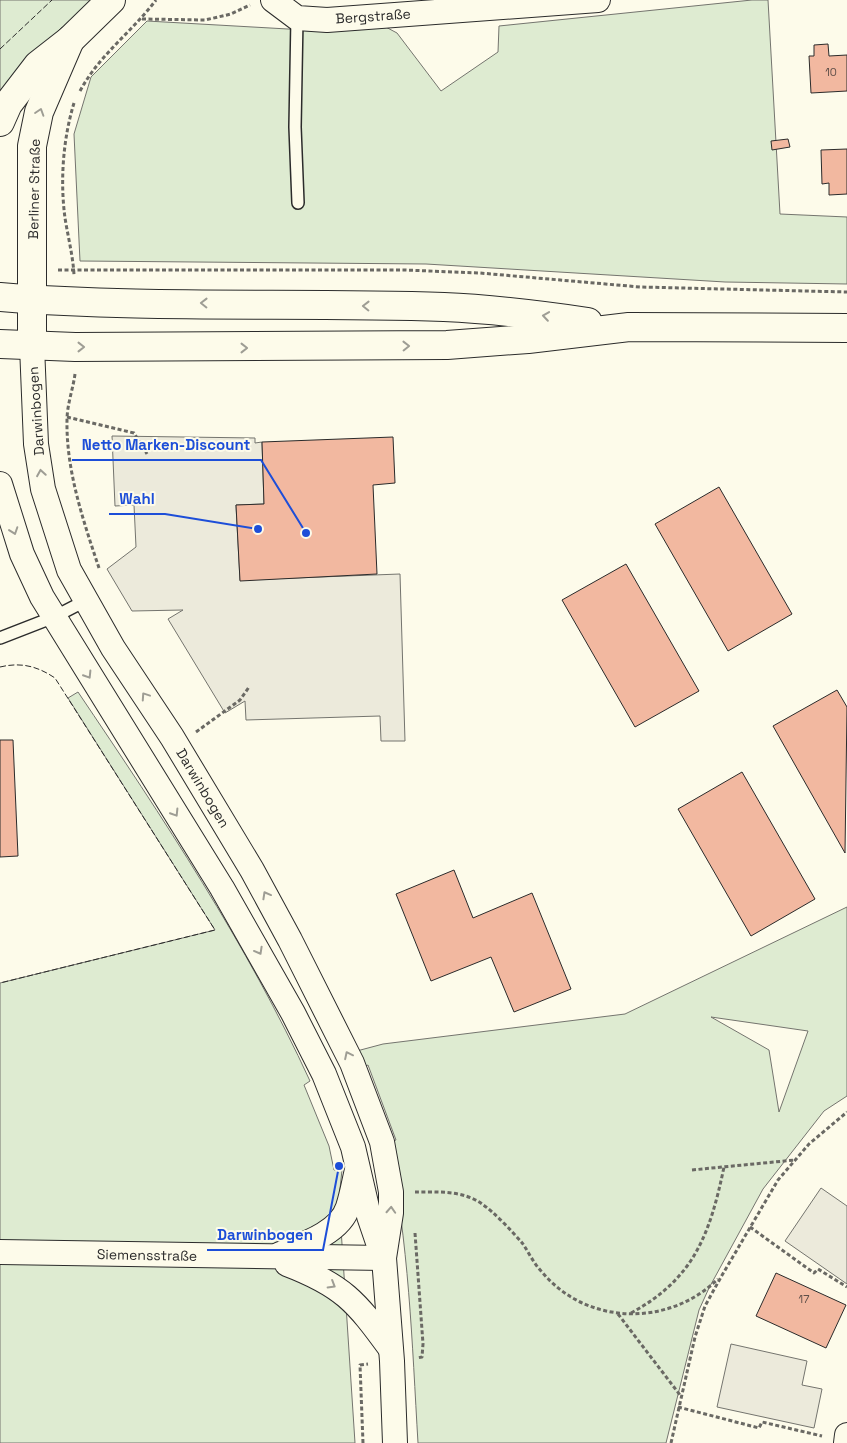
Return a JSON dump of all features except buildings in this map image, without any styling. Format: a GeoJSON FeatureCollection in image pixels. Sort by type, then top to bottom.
{"type":"FeatureCollection","features":[{"type":"Feature","properties":{"kind":"main road","name":"Berliner Straße"},"geometry":{"type":"LineString","coordinates":[[0,122],[8,104],[38,65],[70,40],[111,0]]}},
{"type":"Feature","properties":{"kind":"main road","name":"Berliner Straße"},"geometry":{"type":"LineString","coordinates":[[32,346],[32,146],[39,112],[70,40]]}},
{"type":"Feature","properties":{"kind":"main road"},"geometry":{"type":"LineString","coordinates":[[0,297],[33,300],[446,307],[529,314],[629,327]]}},
{"type":"Feature","properties":{"kind":"main road"},"geometry":{"type":"LineString","coordinates":[[0,344],[32,346],[275,348],[447,345],[528,339],[629,327],[847,328]]}},
{"type":"Feature","properties":{"kind":"street","name":"Bergstraße"},"geometry":{"type":"LineString","coordinates":[[297,18],[327,20],[598,0]]}},
{"type":"Feature","properties":{"kind":"street"},"geometry":{"type":"LineString","coordinates":[[264,2],[297,18]]}},
{"type":"Feature","properties":{"kind":"street","name":"Darwinbogen"},"geometry":{"type":"LineString","coordinates":[[32,346],[36,444],[43,489],[69,570],[85,600],[172,736],[252,870],[295,948],[352,1063],[382,1142],[388,1171],[391,1213],[384,1258],[391,1349],[395,1443]]}},
{"type":"Feature","properties":{"kind":"street","name":"Darwinbogen"},"geometry":{"type":"LineString","coordinates":[[0,484],[22,554],[42,597],[258,949],[324,1074],[358,1163],[369,1216],[384,1258]]}},
{"type":"Feature","properties":{"kind":"street"},"geometry":{"type":"LineString","coordinates":[[272,1258],[314,1240],[334,1226],[348,1209],[358,1163]]}},
{"type":"Feature","properties":{"kind":"street","name":"Siemensstraße"},"geometry":{"type":"LineString","coordinates":[[0,1252],[272,1258],[384,1258]]}},
{"type":"Feature","properties":{"kind":"street"},"geometry":{"type":"LineString","coordinates":[[272,1258],[316,1275],[338,1288],[368,1318],[391,1349]]}},
{"type":"Feature","properties":{"kind":"lane"},"geometry":{"type":"LineString","coordinates":[[297,18],[295,127],[298,203]]}},
{"type":"Feature","properties":{"kind":"lane"},"geometry":{"type":"LineString","coordinates":[[0,638],[54,617],[85,600]]}},
{"type":"Feature","properties":{"kind":"path"},"geometry":{"type":"LineString","coordinates":[[74,270],[65,216],[64,166],[68,122],[76,96],[88,76],[108,50],[141,19],[156,0]]}},
{"type":"Feature","properties":{"kind":"path"},"geometry":{"type":"LineString","coordinates":[[141,19],[205,20],[231,14],[264,2]]}},
{"type":"Feature","properties":{"kind":"path"},"geometry":{"type":"LineString","coordinates":[[33,269],[404,270],[480,273],[640,287],[847,292]]}},
{"type":"Feature","properties":{"kind":"path"},"geometry":{"type":"LineString","coordinates":[[67,417],[134,433],[147,454]]}},
{"type":"Feature","properties":{"kind":"path"},"geometry":{"type":"LineString","coordinates":[[194,734],[240,700],[249,687]]}},
{"type":"Feature","properties":{"kind":"path"},"geometry":{"type":"LineString","coordinates":[[671,1443],[680,1395],[700,1321],[705,1306],[720,1277],[778,1180],[809,1144],[847,1112]]}},
{"type":"Feature","properties":{"kind":"path"},"geometry":{"type":"LineString","coordinates":[[692,1170],[795,1160]]}},
{"type":"Feature","properties":{"kind":"path"},"geometry":{"type":"LineString","coordinates":[[628,1314],[648,1304],[672,1286],[691,1260],[706,1234],[724,1167]]}},
{"type":"Feature","properties":{"kind":"path"},"geometry":{"type":"LineString","coordinates":[[412,1192],[444,1192],[465,1195],[482,1204],[522,1243],[542,1273],[572,1299],[596,1310],[628,1314],[674,1308],[709,1288],[720,1277]]}},
{"type":"Feature","properties":{"kind":"path"},"geometry":{"type":"LineString","coordinates":[[750,1227],[814,1273],[818,1268],[847,1287]]}},
{"type":"Feature","properties":{"kind":"path"},"geometry":{"type":"LineString","coordinates":[[617,1313],[680,1395]]}},
{"type":"Feature","properties":{"kind":"path"},"geometry":{"type":"LineString","coordinates":[[360,1365],[363,1443]]}},
{"type":"Feature","properties":{"kind":"path"},"geometry":{"type":"LineString","coordinates":[[678,1407],[759,1428],[762,1422],[846,1440]]}},
{"type":"Feature","properties":{"kind":"green space"},"geometry":{"type":"Polygon","coordinates":[[[0,0],[92,0],[0,93],[0,0]]]}},
{"type":"Feature","properties":{"kind":"green space"},"geometry":{"type":"Polygon","coordinates":[[[752,0],[768,0],[780,214],[847,217],[847,284],[725,282],[426,264],[80,261],[74,134],[91,77],[147,21],[323,31],[382,25],[397,33],[441,91],[498,52],[499,26],[752,0]]]}},
{"type":"Feature","properties":{"kind":"green space"},"geometry":{"type":"Polygon","coordinates":[[[78,692],[202,882],[259,980],[310,1081],[304,1085],[329,1146],[334,1170],[342,1170],[339,1198],[355,1443],[0,1443],[0,983],[215,930],[68,698],[78,692]]]}},
{"type":"Feature","properties":{"kind":"green space"},"geometry":{"type":"Polygon","coordinates":[[[847,907],[847,1096],[824,1111],[763,1189],[709,1288],[699,1310],[666,1443],[418,1443],[405,1255],[401,1217],[388,1143],[396,1140],[368,1065],[361,1068],[353,1052],[383,1044],[625,1014],[847,907]],[[711,1017],[769,1050],[779,1112],[808,1031],[711,1017]]]}},
{"type":"Feature","properties":{"kind":"shaded area"},"geometry":{"type":"Polygon","coordinates":[[[112,436],[255,438],[255,443],[262,442],[264,504],[236,505],[240,580],[400,574],[405,741],[381,741],[380,716],[246,720],[245,701],[225,713],[168,619],[183,610],[132,611],[107,569],[136,547],[134,505],[115,506],[112,436]]]}},
{"type":"Feature","properties":{"kind":"shaded area"},"geometry":{"type":"Polygon","coordinates":[[[821,1188],[847,1206],[847,1284],[785,1241],[821,1188]]]}},
{"type":"Feature","properties":{"kind":"shaded area"},"geometry":{"type":"Polygon","coordinates":[[[731,1344],[807,1361],[802,1385],[822,1389],[814,1428],[717,1407],[731,1344]]]}},
{"type":"Feature","properties":{"kind":"fence"},"geometry":{"type":"LineString","coordinates":[[0,49],[52,0]]}},
{"type":"Feature","properties":{"kind":"fence"},"geometry":{"type":"LineString","coordinates":[[0,667],[29,666],[55,678],[215,930],[0,983]]}},
{"type":"Feature","properties":{"kind":"place","name":"Wahl"},"geometry":{"type":"Point","coordinates":[258,529]}},
{"type":"Feature","properties":{"kind":"place","name":"Netto Marken-Discount"},"geometry":{"type":"Point","coordinates":[306,533]}},
{"type":"Feature","properties":{"kind":"place","name":"Darwinbogen"},"geometry":{"type":"Point","coordinates":[339,1166]}}]}
